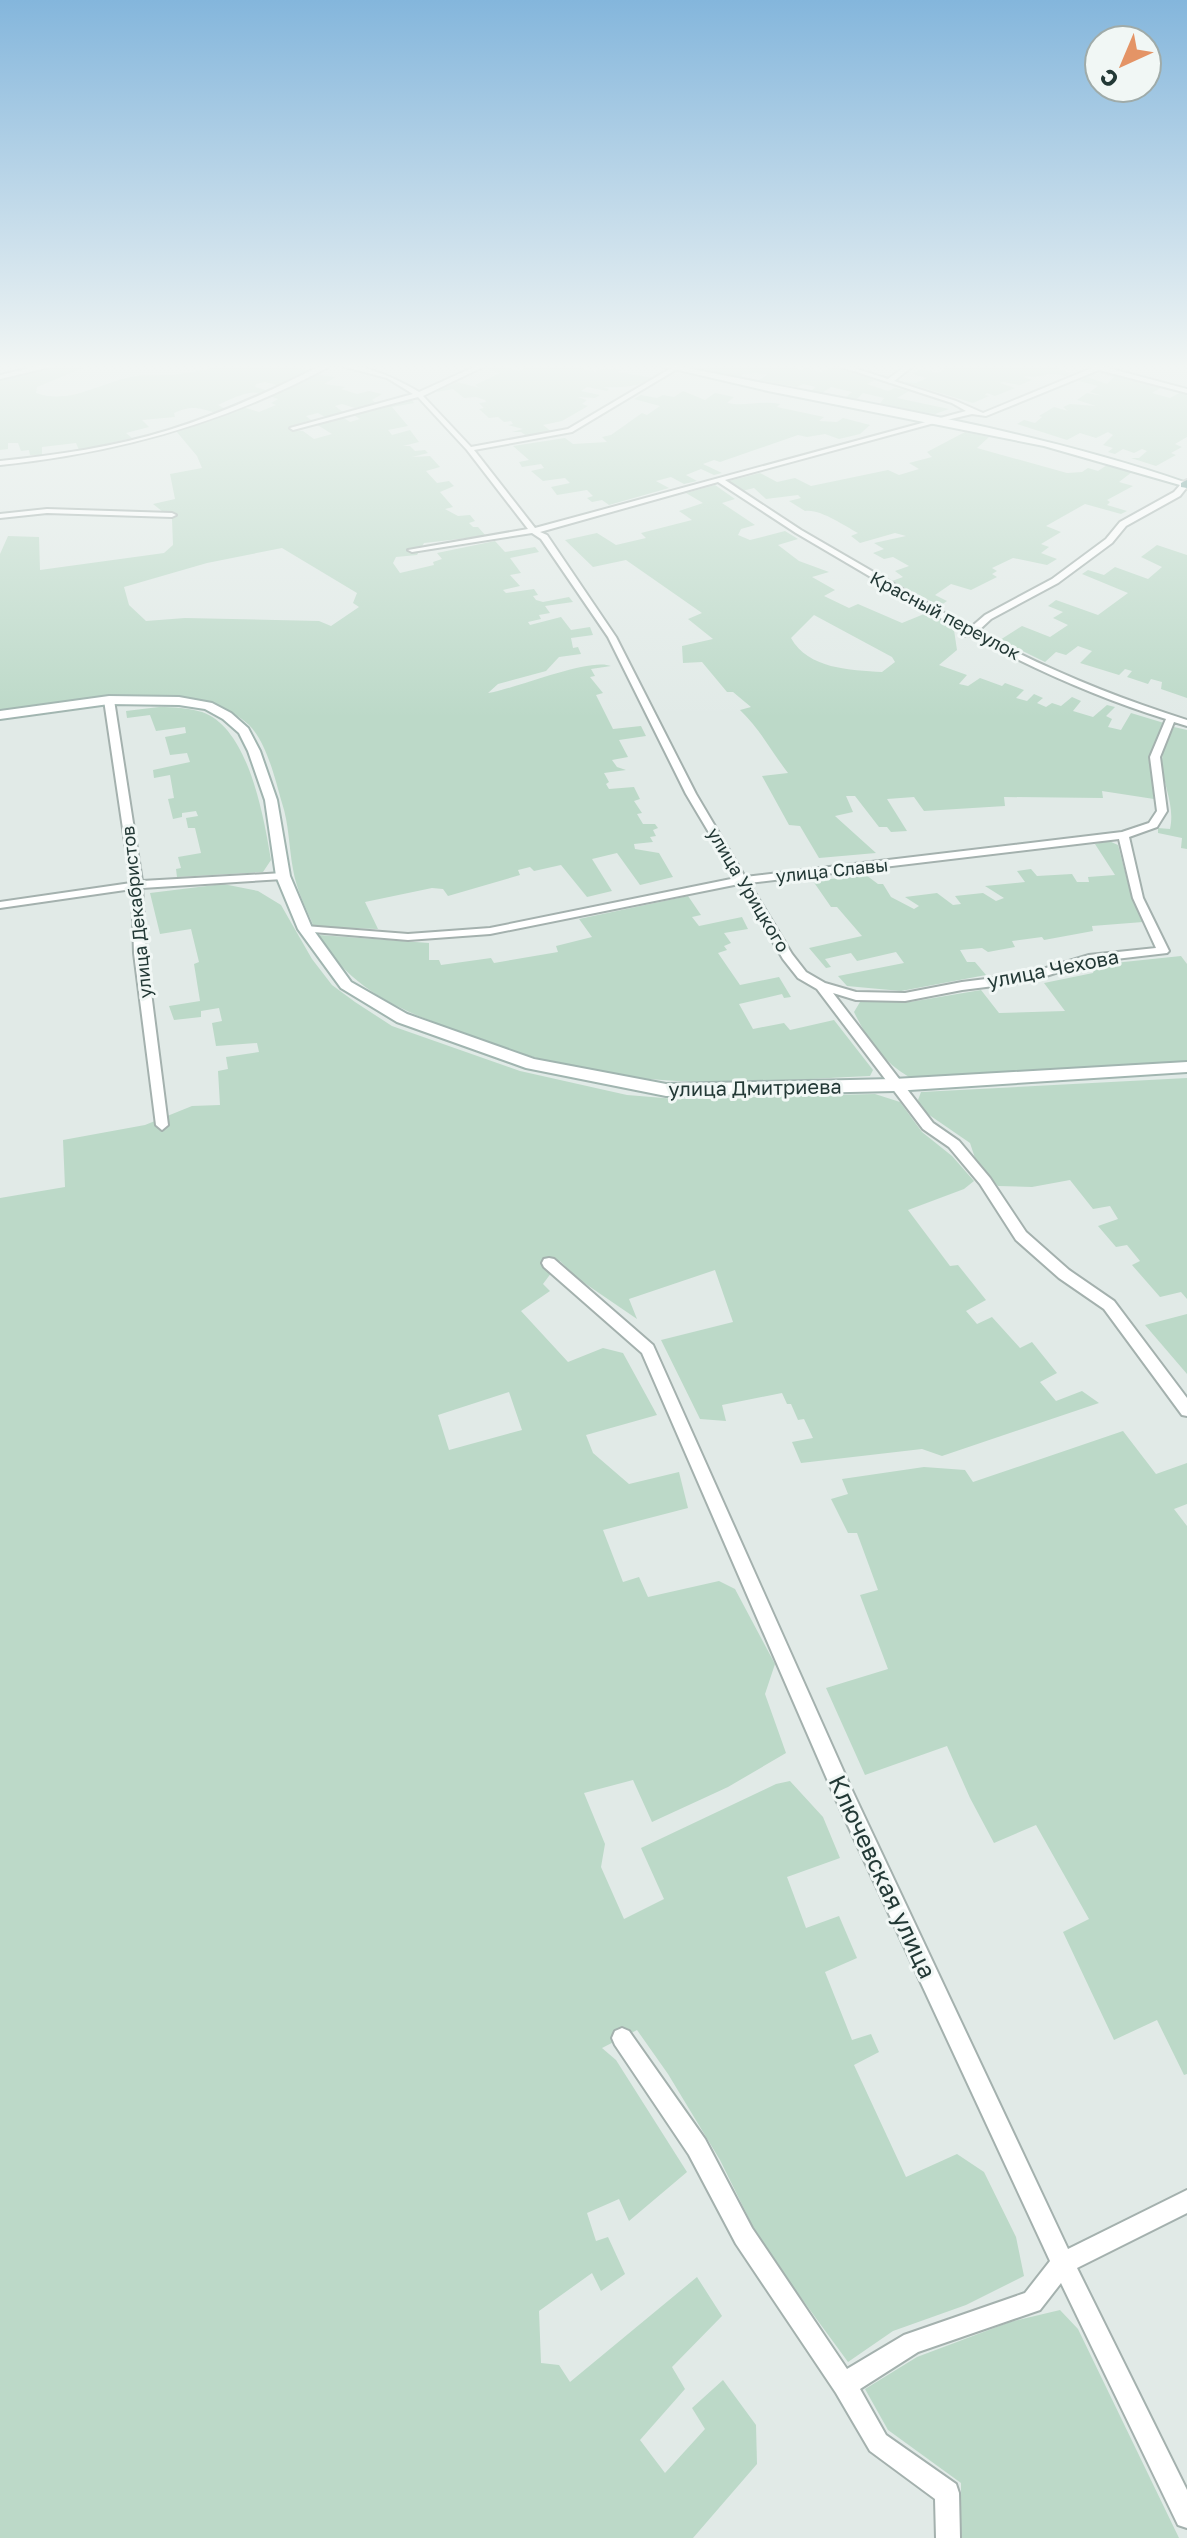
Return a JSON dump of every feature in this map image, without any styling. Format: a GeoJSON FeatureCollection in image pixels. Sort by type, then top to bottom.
{"type":"FeatureCollection","features":[{"type":"Feature","properties":{"kind":"street","name":"улица Урицкого"},"geometry":{"type":"LineString","coordinates":[[494,481],[533,531],[544,537],[612,637],[691,794],[787,956],[802,975],[821,986],[928,1126],[954,1144],[985,1181],[1021,1236],[1064,1274],[1109,1305],[1187,1410]]}},
{"type":"Feature","properties":{"kind":"street"},"geometry":{"type":"LineString","coordinates":[[412,550],[533,531],[709,481]]}},
{"type":"Feature","properties":{"kind":"street","name":"Красный переулок"},"geometry":{"type":"LineString","coordinates":[[721,481],[772,518],[969,634],[1082,686],[1187,723]]}},
{"type":"Feature","properties":{"kind":"street"},"geometry":{"type":"LineString","coordinates":[[969,634],[988,617],[1055,581],[1109,541],[1123,524],[1177,494],[1186,485]]}},
{"type":"Feature","properties":{"kind":"street"},"geometry":{"type":"LineString","coordinates":[[0,516],[47,511],[172,515]]}},
{"type":"Feature","properties":{"kind":"street"},"geometry":{"type":"LineString","coordinates":[[937,613],[971,620],[988,617]]}},
{"type":"Feature","properties":{"kind":"street","name":"улица Дмитриева"},"geometry":{"type":"LineString","coordinates":[[0,715],[109,700],[179,701],[208,706],[227,716],[244,731],[271,800],[283,876],[305,929],[346,985],[402,1018],[532,1064],[666,1090],[894,1085],[1187,1067]]}},
{"type":"Feature","properties":{"kind":"street","name":"улица Декабристов"},"geometry":{"type":"LineString","coordinates":[[109,700],[137,885],[140,953],[162,1125]]}},
{"type":"Feature","properties":{"kind":"street","name":"улица Славы"},"geometry":{"type":"LineString","coordinates":[[305,929],[408,937],[490,931],[743,880],[1123,835],[1153,825],[1162,811],[1155,757],[1171,718]]}},
{"type":"Feature","properties":{"kind":"street","name":"улица Чехова"},"geometry":{"type":"LineString","coordinates":[[821,986],[856,996],[905,997],[1027,978],[1089,959],[1163,951],[1138,898],[1123,835]]}},
{"type":"Feature","properties":{"kind":"street"},"geometry":{"type":"LineString","coordinates":[[0,905],[137,885],[283,876]]}},
{"type":"Feature","properties":{"kind":"street","name":"Ключевская улица"},"geometry":{"type":"LineString","coordinates":[[549,1263],[648,1349],[844,1795],[1063,2263],[1187,2516]]}},
{"type":"Feature","properties":{"kind":"street"},"geometry":{"type":"LineString","coordinates":[[622,2038],[697,2147],[744,2236],[844,2385],[878,2443],[947,2493],[948,2538]]}},
{"type":"Feature","properties":{"kind":"street"},"geometry":{"type":"LineString","coordinates":[[844,2385],[912,2343],[1032,2302],[1063,2263],[1187,2201]]}},
{"type":"Feature","properties":{"kind":"green space"},"geometry":{"type":"Polygon","coordinates":[[[171,481],[449,481],[454,486],[440,492],[453,507],[445,509],[458,516],[470,515],[475,521],[469,523],[486,536],[424,543],[417,555],[396,557],[393,563],[400,573],[434,565],[433,562],[442,559],[437,553],[495,541],[505,552],[535,547],[539,552],[510,558],[521,573],[510,575],[520,586],[503,590],[506,593],[534,589],[538,595],[533,596],[543,602],[569,597],[573,602],[545,606],[550,613],[528,622],[530,625],[561,617],[571,630],[590,627],[593,635],[571,638],[573,648],[578,647],[581,654],[559,657],[546,671],[498,684],[488,693],[587,666],[611,666],[591,669],[595,676],[590,677],[603,693],[596,695],[613,729],[641,726],[646,736],[619,740],[628,757],[612,760],[617,767],[626,770],[604,773],[609,782],[606,784],[609,789],[634,787],[640,799],[634,801],[642,813],[637,814],[643,824],[655,824],[658,828],[653,830],[656,836],[650,837],[653,842],[634,844],[635,849],[659,853],[673,877],[640,885],[617,853],[592,859],[612,891],[587,897],[561,865],[534,871],[530,867],[518,870],[520,875],[448,896],[443,889],[432,888],[365,902],[378,929],[314,927],[294,876],[286,819],[266,751],[249,725],[226,709],[164,695],[129,695],[0,712],[0,554],[8,536],[39,537],[40,570],[164,553],[173,545],[172,519],[153,504],[175,499],[171,481]],[[282,548],[207,563],[124,587],[129,605],[146,621],[185,618],[319,621],[331,626],[359,607],[353,603],[357,593],[282,548]]]}},
{"type":"Feature","properties":{"kind":"green space"},"geometry":{"type":"Polygon","coordinates":[[[657,481],[669,488],[609,505],[602,500],[592,502],[587,498],[593,496],[587,490],[557,495],[551,487],[570,483],[657,481]]]}},
{"type":"Feature","properties":{"kind":"green space"},"geometry":{"type":"Polygon","coordinates":[[[730,481],[802,481],[811,486],[833,481],[1120,481],[1133,486],[1107,500],[1110,502],[1107,505],[1127,511],[1121,514],[1085,504],[1046,526],[1061,532],[1041,544],[1049,547],[1041,553],[1057,559],[1047,565],[1013,558],[992,568],[997,571],[992,574],[997,577],[971,590],[951,584],[935,595],[947,601],[940,606],[892,581],[903,577],[895,571],[909,566],[893,557],[884,559],[873,553],[884,549],[874,543],[906,536],[895,533],[860,543],[851,536],[858,533],[789,501],[801,498],[798,495],[766,499],[754,488],[742,491],[730,481]]]}},
{"type":"Feature","properties":{"kind":"green space"},"geometry":{"type":"Polygon","coordinates":[[[715,485],[735,499],[722,503],[755,525],[741,529],[738,535],[750,540],[785,531],[798,539],[778,545],[799,561],[829,572],[812,577],[835,590],[824,596],[849,608],[858,604],[902,623],[929,612],[954,630],[957,650],[939,665],[967,675],[959,684],[968,686],[980,678],[1002,686],[1005,683],[1024,690],[1016,698],[1027,701],[1034,694],[1043,698],[1037,703],[1046,707],[1052,703],[1061,706],[1072,697],[1081,701],[1073,711],[1093,717],[1107,705],[1115,707],[1106,716],[1112,719],[1108,727],[1121,730],[1131,713],[1164,723],[1150,756],[1154,799],[1102,791],[1103,798],[1004,797],[1005,806],[924,811],[914,797],[887,799],[907,831],[891,832],[887,827],[879,827],[855,796],[846,796],[853,812],[835,816],[876,853],[819,858],[800,826],[789,825],[762,776],[788,773],[740,710],[751,707],[733,692],[727,692],[702,662],[683,663],[682,646],[713,639],[688,619],[702,613],[626,560],[593,567],[565,540],[597,533],[616,545],[646,538],[641,533],[692,520],[679,511],[703,503],[686,493],[715,485]],[[814,615],[791,638],[808,656],[844,669],[882,672],[895,662],[892,657],[814,615]]]}},
{"type":"Feature","properties":{"kind":"green space"},"geometry":{"type":"Polygon","coordinates":[[[1157,545],[1187,555],[1187,698],[1161,689],[1162,682],[1151,679],[1148,684],[1127,677],[1132,671],[1125,669],[1119,675],[1080,663],[1092,651],[1078,646],[1066,655],[1056,652],[1045,662],[1000,640],[1022,626],[1050,637],[1068,625],[1053,618],[1063,612],[1048,606],[1056,600],[1098,615],[1128,593],[1082,574],[1088,570],[1104,575],[1115,567],[1148,579],[1162,567],[1141,557],[1157,545]]]}},
{"type":"Feature","properties":{"kind":"green space"},"geometry":{"type":"Polygon","coordinates":[[[159,707],[202,712],[218,721],[232,736],[252,776],[264,821],[271,860],[263,872],[177,877],[176,869],[181,868],[178,857],[201,853],[195,828],[188,828],[186,818],[198,816],[196,811],[182,813],[182,817],[173,819],[168,799],[174,798],[170,775],[154,778],[153,770],[190,762],[187,753],[170,755],[165,737],[186,733],[185,727],[156,731],[150,715],[127,718],[126,711],[159,707]]]}},
{"type":"Feature","properties":{"kind":"green space"},"geometry":{"type":"Polygon","coordinates":[[[1174,727],[1187,730],[1187,849],[1181,848],[1182,838],[1158,833],[1158,828],[1170,829],[1171,813],[1162,759],[1174,727]]]}},
{"type":"Feature","properties":{"kind":"green space"},"geometry":{"type":"Polygon","coordinates":[[[1109,841],[1118,845],[1129,887],[1143,922],[1092,926],[1093,931],[1044,940],[1042,937],[1012,941],[1015,947],[988,952],[982,948],[960,950],[967,962],[975,962],[986,975],[901,991],[847,986],[838,976],[904,963],[896,952],[857,961],[851,953],[825,959],[831,967],[826,968],[809,948],[862,936],[837,907],[831,907],[813,881],[866,875],[883,884],[891,897],[914,909],[919,906],[905,897],[937,893],[953,905],[961,904],[955,896],[983,893],[996,901],[1004,898],[985,886],[1025,882],[1017,871],[1031,869],[1037,876],[1072,874],[1077,882],[1089,882],[1088,877],[1115,875],[1095,844],[1109,841]]]}},
{"type":"Feature","properties":{"kind":"green space"},"geometry":{"type":"Polygon","coordinates":[[[223,884],[258,891],[281,905],[312,959],[332,985],[355,1002],[392,1026],[520,1071],[627,1095],[676,1099],[875,1094],[900,1102],[922,1132],[952,1156],[974,1181],[964,1189],[908,1210],[950,1266],[958,1265],[986,1300],[966,1311],[977,1324],[992,1317],[1020,1348],[1032,1342],[1057,1373],[1040,1382],[1056,1401],[1082,1391],[1099,1403],[942,1456],[922,1449],[801,1463],[792,1442],[813,1438],[804,1419],[798,1420],[782,1393],[722,1405],[726,1421],[700,1419],[661,1340],[733,1322],[715,1270],[629,1299],[637,1319],[577,1278],[560,1261],[543,1284],[550,1291],[521,1311],[568,1362],[603,1348],[623,1353],[657,1415],[586,1435],[593,1453],[629,1484],[679,1472],[688,1508],[603,1530],[623,1582],[639,1577],[648,1597],[719,1581],[735,1589],[775,1664],[765,1694],[786,1753],[728,1787],[652,1822],[633,1780],[584,1793],[605,1844],[601,1867],[624,1919],[664,1899],[641,1848],[776,1784],[790,1781],[823,1817],[840,1858],[787,1877],[806,1928],[839,1916],[857,1958],[825,1972],[852,2040],[871,2034],[879,2052],[854,2065],[906,2177],[957,2154],[984,2172],[1016,2237],[1024,2276],[966,2305],[893,2331],[848,2362],[761,2243],[720,2160],[668,2074],[637,2030],[602,2048],[616,2060],[687,2172],[629,2221],[619,2199],[587,2213],[596,2241],[608,2237],[625,2274],[601,2291],[592,2273],[539,2311],[541,2363],[559,2365],[570,2382],[697,2277],[722,2316],[672,2367],[685,2389],[640,2440],[665,2473],[705,2429],[692,2408],[723,2380],[756,2425],[757,2464],[693,2538],[0,2538],[0,1198],[65,1187],[63,1140],[145,1125],[192,1106],[220,1105],[218,1071],[228,1069],[226,1057],[259,1052],[257,1043],[216,1046],[212,1023],[222,1021],[219,1008],[201,1011],[201,1017],[174,1020],[169,1006],[200,1001],[194,964],[199,962],[191,929],[160,934],[150,893],[223,884]],[[509,1392],[438,1415],[449,1450],[522,1430],[509,1392]]]}},
{"type":"Feature","properties":{"kind":"green space"},"geometry":{"type":"Polygon","coordinates":[[[688,896],[701,915],[692,917],[699,926],[742,917],[748,929],[724,933],[731,943],[724,946],[727,950],[718,953],[740,985],[779,977],[791,997],[784,998],[782,994],[739,1004],[753,1029],[784,1023],[790,1030],[834,1020],[873,1070],[870,1076],[688,1081],[635,1078],[554,1063],[475,1038],[375,994],[344,969],[319,935],[429,943],[429,960],[439,960],[441,965],[491,958],[494,963],[558,952],[556,946],[592,937],[579,919],[688,896]]]}},
{"type":"Feature","properties":{"kind":"green space"},"geometry":{"type":"Polygon","coordinates":[[[1181,956],[1187,964],[1187,1062],[909,1077],[877,1049],[854,1012],[860,1002],[910,1002],[981,990],[999,1013],[1065,1011],[1044,983],[1093,973],[1095,965],[1181,956]]]}},
{"type":"Feature","properties":{"kind":"green space"},"geometry":{"type":"Polygon","coordinates":[[[1187,1078],[1187,1299],[1181,1292],[1160,1297],[1132,1265],[1140,1261],[1127,1245],[1116,1247],[1098,1226],[1118,1219],[1110,1206],[1093,1209],[1070,1180],[1032,1187],[998,1186],[976,1161],[970,1143],[922,1110],[918,1100],[921,1092],[1187,1078]]]}},
{"type":"Feature","properties":{"kind":"green space"},"geometry":{"type":"Polygon","coordinates":[[[1187,1314],[1187,1374],[1145,1325],[1187,1314]]]}},
{"type":"Feature","properties":{"kind":"green space"},"geometry":{"type":"Polygon","coordinates":[[[1123,1431],[1156,1474],[1187,1463],[1187,1504],[1174,1509],[1187,1526],[1187,2074],[1184,2075],[1157,2020],[1114,2040],[1063,1932],[1089,1919],[1036,1825],[994,1843],[947,1746],[865,1775],[826,1688],[888,1669],[860,1595],[878,1590],[857,1533],[848,1533],[831,1499],[848,1494],[842,1479],[924,1467],[965,1470],[973,1482],[1123,1431]]]}},
{"type":"Feature","properties":{"kind":"green space"},"geometry":{"type":"Polygon","coordinates":[[[1060,2310],[1078,2329],[1179,2538],[961,2538],[961,2483],[888,2430],[865,2389],[917,2357],[1010,2322],[1060,2310]]]}}]}
